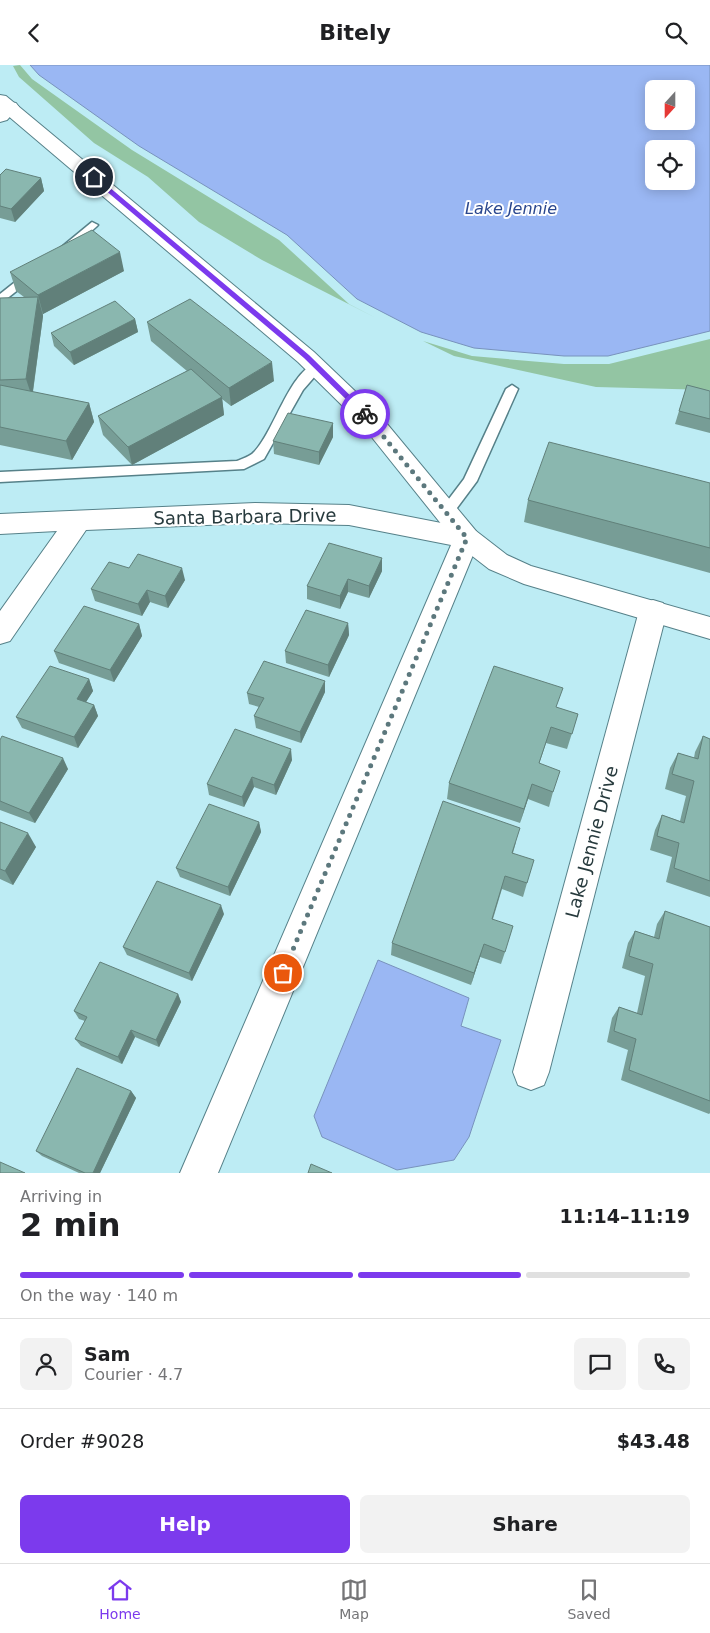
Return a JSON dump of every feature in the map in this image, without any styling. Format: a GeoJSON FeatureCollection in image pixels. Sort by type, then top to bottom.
{"type":"FeatureCollection","features":[{"type":"Feature","properties":{"kind":"street"},"geometry":{"type":"LineString","coordinates":[[3,107],[317,367],[370,419],[467,538],[199,1173]]}},
{"type":"Feature","properties":{"kind":"street","name":"Santa Barbara Drive"},"geometry":{"type":"LineString","coordinates":[[0,524],[255,513],[349,515],[467,538],[498,562],[524,574],[710,628]]}},
{"type":"Feature","properties":{"kind":"street"},"geometry":{"type":"LineString","coordinates":[[0,633],[78,521]]}},
{"type":"Feature","properties":{"kind":"street","name":"Lake Jennie Drive"},"geometry":{"type":"LineString","coordinates":[[531,1073],[653,611]]}},
{"type":"Feature","properties":{"kind":"lane"},"geometry":{"type":"LineString","coordinates":[[55,258],[92,225]]}},
{"type":"Feature","properties":{"kind":"lane"},"geometry":{"type":"LineString","coordinates":[[0,300],[23,278],[37,270]]}},
{"type":"Feature","properties":{"kind":"lane"},"geometry":{"type":"LineString","coordinates":[[0,477],[239,466],[258,456],[298,387],[317,367]]}},
{"type":"Feature","properties":{"kind":"lane"},"geometry":{"type":"LineString","coordinates":[[446,512],[470,481],[512,389]]}},
{"type":"Feature","properties":{"kind":"green space"},"geometry":{"type":"Polygon","coordinates":[[[20,65],[32,79],[132,150],[279,240],[349,304],[376,318],[262,260],[199,222],[148,177],[94,143],[19,77],[13,66],[20,65]]]}},
{"type":"Feature","properties":{"kind":"green space"},"geometry":{"type":"Polygon","coordinates":[[[710,339],[710,390],[596,387],[454,356],[423,341],[472,356],[564,364],[609,364],[710,339]]]}},
{"type":"Feature","properties":{"kind":"water","name":"Lake Jennie"},"geometry":{"type":"Polygon","coordinates":[[[30,65],[710,65],[710,331],[608,356],[564,356],[474,348],[421,332],[357,299],[287,235],[139,146],[39,75],[30,65]]]}},
{"type":"Feature","properties":{"kind":"water"},"geometry":{"type":"Polygon","coordinates":[[[378,960],[469,998],[461,1026],[501,1040],[469,1137],[454,1160],[397,1170],[322,1137],[314,1116],[378,960]]]}},
{"type":"Feature","properties":{"kind":"building"},"geometry":{"type":"Polygon","coordinates":[[[6,169],[41,178],[11,209],[0,206],[0,175],[6,169]]]}},
{"type":"Feature","properties":{"kind":"building"},"geometry":{"type":"Polygon","coordinates":[[[92,230],[120,252],[38,295],[10,272],[92,230]]]}},
{"type":"Feature","properties":{"kind":"building"},"geometry":{"type":"Polygon","coordinates":[[[38,297],[26,379],[0,380],[0,298],[38,297]]]}},
{"type":"Feature","properties":{"kind":"building"},"geometry":{"type":"Polygon","coordinates":[[[190,299],[272,362],[229,388],[147,322],[190,299]]]}},
{"type":"Feature","properties":{"kind":"building"},"geometry":{"type":"Polygon","coordinates":[[[115,301],[135,319],[70,352],[51,333],[115,301]]]}},
{"type":"Feature","properties":{"kind":"building"},"geometry":{"type":"Polygon","coordinates":[[[191,369],[222,397],[128,447],[98,416],[191,369]]]}},
{"type":"Feature","properties":{"kind":"building"},"geometry":{"type":"Polygon","coordinates":[[[0,385],[89,403],[66,441],[0,427],[0,385]]]}},
{"type":"Feature","properties":{"kind":"building"},"geometry":{"type":"Polygon","coordinates":[[[687,385],[710,391],[710,419],[679,411],[687,385]]]}},
{"type":"Feature","properties":{"kind":"building"},"geometry":{"type":"Polygon","coordinates":[[[288,413],[333,423],[319,452],[273,441],[288,413]]]}},
{"type":"Feature","properties":{"kind":"building"},"geometry":{"type":"Polygon","coordinates":[[[549,442],[710,483],[710,548],[528,500],[549,442]]]}},
{"type":"Feature","properties":{"kind":"building"},"geometry":{"type":"Polygon","coordinates":[[[329,543],[382,558],[369,586],[348,579],[340,596],[307,586],[329,543]]]}},
{"type":"Feature","properties":{"kind":"building"},"geometry":{"type":"Polygon","coordinates":[[[138,554],[182,568],[165,596],[147,590],[138,604],[91,589],[109,562],[129,568],[138,554]]]}},
{"type":"Feature","properties":{"kind":"building"},"geometry":{"type":"Polygon","coordinates":[[[84,606],[139,624],[110,670],[54,651],[84,606]]]}},
{"type":"Feature","properties":{"kind":"building"},"geometry":{"type":"Polygon","coordinates":[[[306,610],[348,623],[328,665],[285,651],[306,610]]]}},
{"type":"Feature","properties":{"kind":"building"},"geometry":{"type":"Polygon","coordinates":[[[264,661],[325,681],[300,732],[254,716],[264,698],[247,693],[264,661]]]}},
{"type":"Feature","properties":{"kind":"building"},"geometry":{"type":"Polygon","coordinates":[[[50,666],[89,679],[77,699],[94,705],[74,737],[16,717],[50,666]]]}},
{"type":"Feature","properties":{"kind":"building"},"geometry":{"type":"Polygon","coordinates":[[[494,666],[563,688],[556,707],[578,714],[572,734],[551,727],[539,763],[560,771],[553,792],[532,784],[524,809],[449,783],[494,666]]]}},
{"type":"Feature","properties":{"kind":"building"},"geometry":{"type":"Polygon","coordinates":[[[235,729],[291,749],[274,785],[252,777],[242,797],[207,784],[235,729]]]}},
{"type":"Feature","properties":{"kind":"building"},"geometry":{"type":"Polygon","coordinates":[[[2,736],[63,758],[29,813],[0,801],[0,740],[2,736]]]}},
{"type":"Feature","properties":{"kind":"building"},"geometry":{"type":"Polygon","coordinates":[[[703,736],[710,739],[710,881],[674,868],[679,843],[657,836],[662,815],[684,823],[694,781],[672,774],[678,753],[698,759],[703,736]]]}},
{"type":"Feature","properties":{"kind":"building"},"geometry":{"type":"Polygon","coordinates":[[[443,801],[520,828],[512,853],[534,860],[527,883],[505,876],[492,919],[513,926],[505,952],[484,944],[474,973],[392,943],[443,801]]]}},
{"type":"Feature","properties":{"kind":"building"},"geometry":{"type":"Polygon","coordinates":[[[209,804],[259,822],[228,887],[176,868],[209,804]]]}},
{"type":"Feature","properties":{"kind":"building"},"geometry":{"type":"Polygon","coordinates":[[[0,822],[28,833],[5,871],[0,869],[0,822]]]}},
{"type":"Feature","properties":{"kind":"building"},"geometry":{"type":"Polygon","coordinates":[[[157,881],[221,905],[189,973],[123,947],[157,881]]]}},
{"type":"Feature","properties":{"kind":"building"},"geometry":{"type":"Polygon","coordinates":[[[665,911],[710,927],[710,1101],[629,1070],[636,1039],[614,1031],[619,1007],[642,1015],[653,964],[629,956],[635,931],[659,939],[665,911]]]}},
{"type":"Feature","properties":{"kind":"building"},"geometry":{"type":"Polygon","coordinates":[[[100,962],[178,994],[156,1040],[131,1030],[118,1057],[75,1039],[87,1017],[74,1011],[100,962]]]}},
{"type":"Feature","properties":{"kind":"building"},"geometry":{"type":"Polygon","coordinates":[[[77,1068],[131,1091],[93,1173],[85,1173],[36,1151],[77,1068]]]}},
{"type":"Feature","properties":{"kind":"building"},"geometry":{"type":"Polygon","coordinates":[[[0,1162],[25,1173],[0,1173],[0,1162]]]}},
{"type":"Feature","properties":{"kind":"building"},"geometry":{"type":"Polygon","coordinates":[[[311,1164],[332,1173],[308,1173],[311,1164]]]}},
{"type":"Feature","properties":{"kind":"way so far"},"geometry":{"type":"LineString","coordinates":[[283,973],[467,538],[365,414]]}},
{"type":"Feature","properties":{"kind":"route"},"geometry":{"type":"LineString","coordinates":[[94,177],[306,357],[365,414]]}}]}
